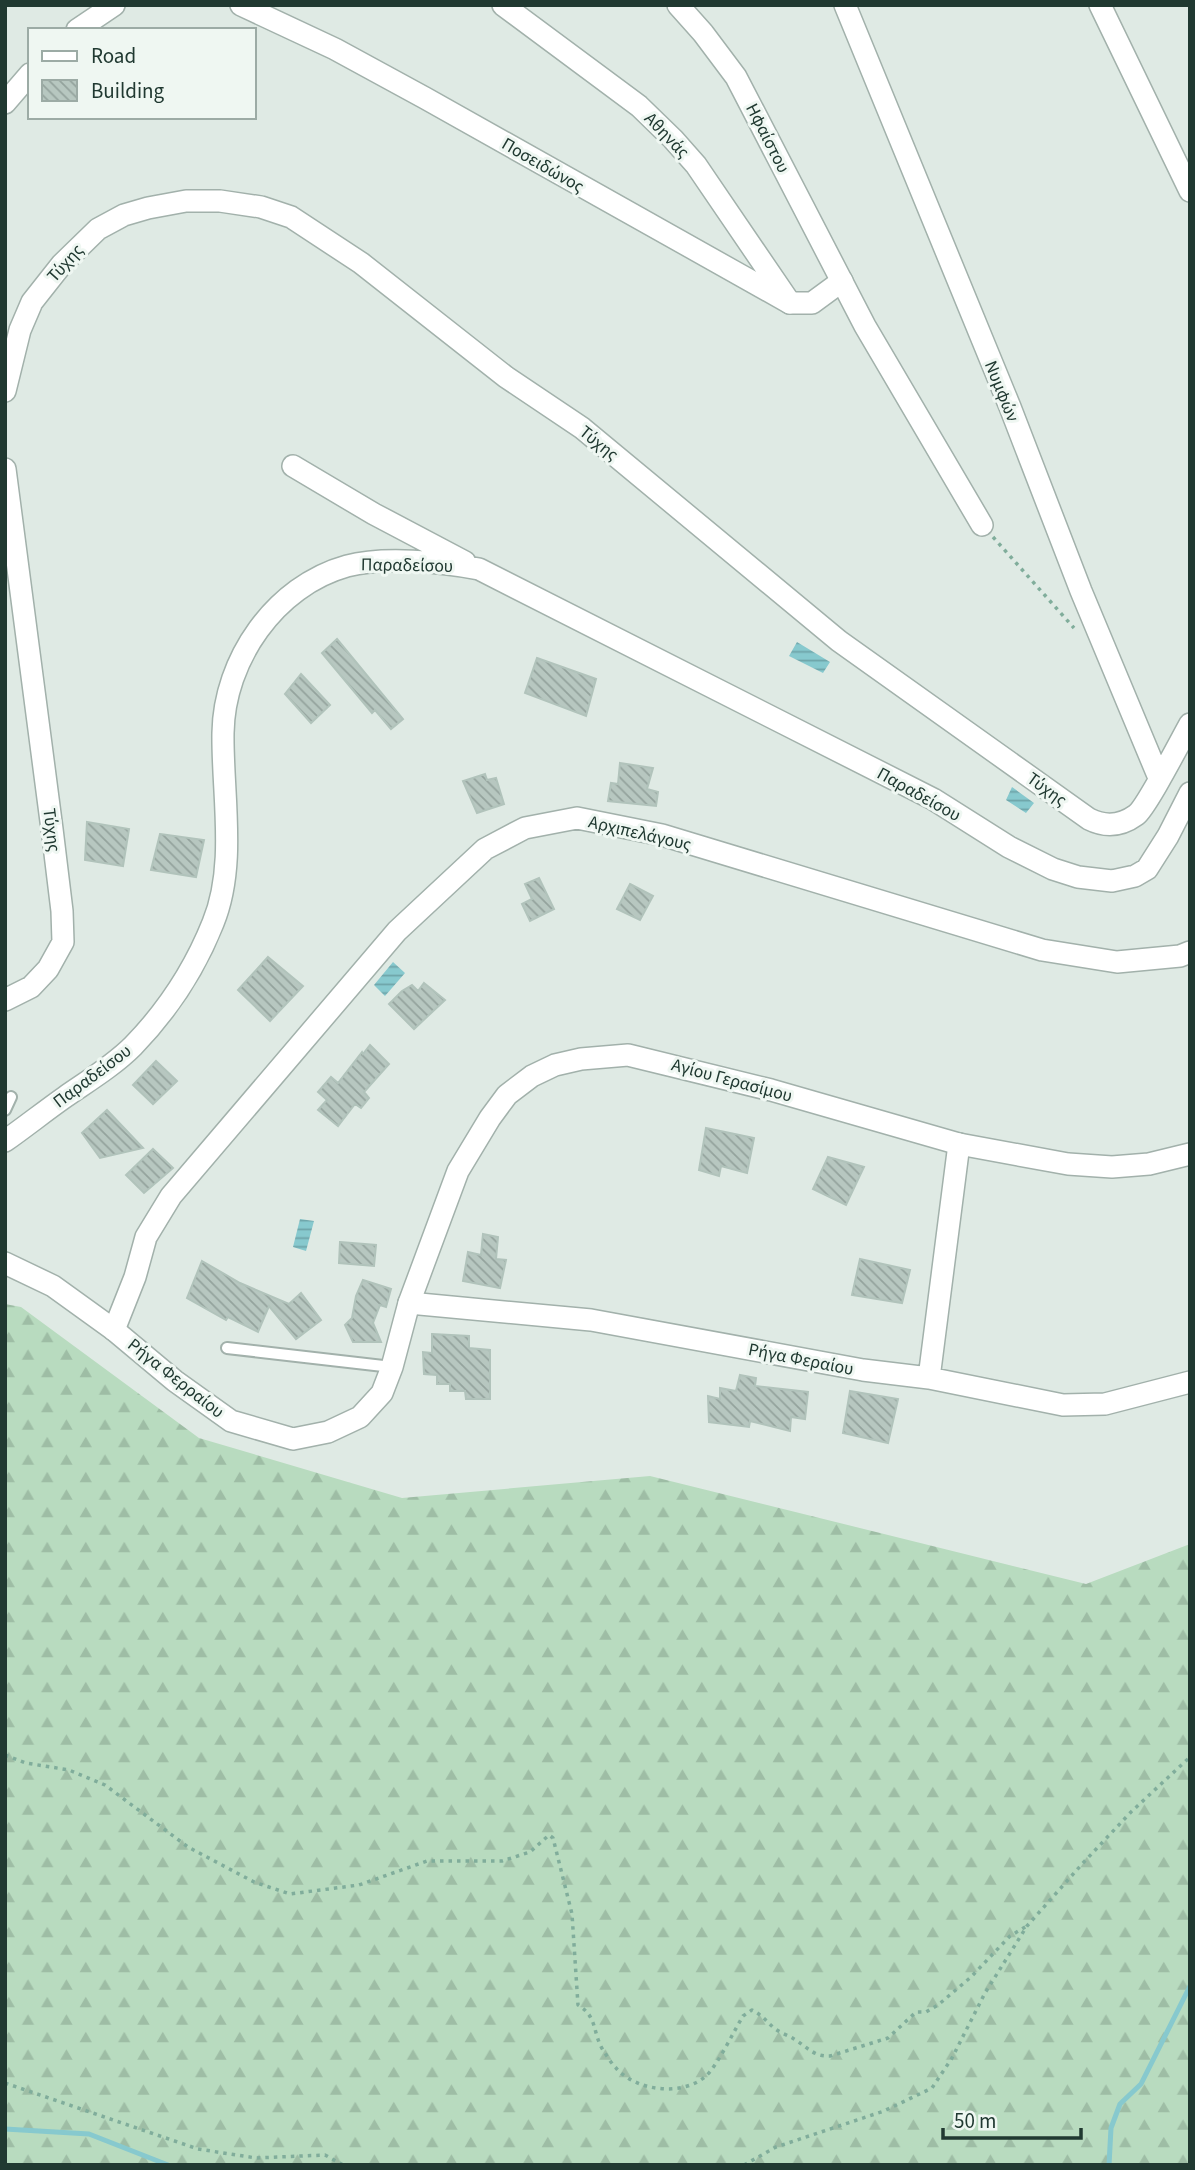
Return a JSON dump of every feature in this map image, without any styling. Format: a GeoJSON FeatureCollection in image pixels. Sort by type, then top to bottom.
{"type":"FeatureCollection","features":[{"type":"Feature","properties":{"kind":"street"},"geometry":{"type":"LineString","coordinates":[[80,28],[114,5]]}},
{"type":"Feature","properties":{"kind":"street","name":"Ποσειδώνος"},"geometry":{"type":"LineString","coordinates":[[241,5],[323,43],[414,92],[790,303]]}},
{"type":"Feature","properties":{"kind":"street","name":"Αθηνάς"},"geometry":{"type":"LineString","coordinates":[[503,5],[639,106],[673,139],[696,165],[790,303]]}},
{"type":"Feature","properties":{"kind":"street","name":"Ηφαίστου"},"geometry":{"type":"LineString","coordinates":[[678,5],[736,77],[865,326],[982,525]]}},
{"type":"Feature","properties":{"kind":"street","name":"Νυμφών"},"geometry":{"type":"LineString","coordinates":[[845,5],[1159,778]]}},
{"type":"Feature","properties":{"kind":"street"},"geometry":{"type":"LineString","coordinates":[[1100,5],[1190,191]]}},
{"type":"Feature","properties":{"kind":"street"},"geometry":{"type":"LineString","coordinates":[[5,103],[28,76]]}},
{"type":"Feature","properties":{"kind":"street","name":"Τύχης"},"geometry":{"type":"LineString","coordinates":[[5,391],[20,330],[32,302],[62,264],[98,229],[124,215],[187,201],[220,201],[261,207],[291,216],[361,263],[506,377],[582,429],[839,642],[1089,819],[1102,825],[1119,823],[1138,814],[1190,724]]}},
{"type":"Feature","properties":{"kind":"street"},"geometry":{"type":"LineString","coordinates":[[790,303],[812,303],[842,281]]}},
{"type":"Feature","properties":{"kind":"street"},"geometry":{"type":"LineString","coordinates":[[293,466],[374,514],[479,569]]}},
{"type":"Feature","properties":{"kind":"street","name":"Τύχης"},"geometry":{"type":"LineString","coordinates":[[5,469],[52,829],[62,932],[62,942],[48,969],[31,987],[5,1000]]}},
{"type":"Feature","properties":{"kind":"street","name":"Παραδείσου"},"geometry":{"type":"LineString","coordinates":[[5,1141],[109,1067],[133,1046],[195,964],[215,919],[222,885],[226,808],[223,731],[229,695],[241,659],[260,627],[278,605],[301,586],[326,573],[350,565],[391,561],[445,563],[479,569],[933,799],[1009,847],[1053,869],[1078,877],[1112,881],[1135,876],[1147,869],[1190,793]]}},
{"type":"Feature","properties":{"kind":"street","name":"Αρχιπελάγους"},"geometry":{"type":"LineString","coordinates":[[114,1330],[135,1277],[146,1237],[171,1196],[397,931],[485,849],[524,828],[577,818],[662,835],[1042,950],[1117,962],[1180,957],[1190,952]]}},
{"type":"Feature","properties":{"kind":"street","name":"Αγίου Γερασίμου"},"geometry":{"type":"LineString","coordinates":[[409,1303],[458,1171],[490,1118],[507,1095],[532,1076],[555,1065],[581,1059],[628,1055],[771,1090],[959,1144],[1068,1164],[1112,1167],[1149,1164],[1190,1154]]}},
{"type":"Feature","properties":{"kind":"street"},"geometry":{"type":"LineString","coordinates":[[929,1378],[959,1144]]}},
{"type":"Feature","properties":{"kind":"street","name":"Ρήγα Φερραίου"},"geometry":{"type":"LineString","coordinates":[[5,1263],[53,1286],[231,1421],[293,1439],[328,1432],[360,1417],[382,1393],[392,1367],[409,1303]]}},
{"type":"Feature","properties":{"kind":"street","name":"Ρήγα Φεραίου"},"geometry":{"type":"LineString","coordinates":[[409,1303],[591,1320],[863,1370],[929,1378],[1063,1405],[1105,1404],[1190,1382]]}},
{"type":"Feature","properties":{"kind":"lane"},"geometry":{"type":"LineString","coordinates":[[5,1110],[10,1097]]}},
{"type":"Feature","properties":{"kind":"lane"},"geometry":{"type":"LineString","coordinates":[[227,1348],[392,1367]]}},
{"type":"Feature","properties":{"kind":"path"},"geometry":{"type":"LineString","coordinates":[[982,525],[1074,628]]}},
{"type":"Feature","properties":{"kind":"path"},"geometry":{"type":"LineString","coordinates":[[5,1755],[26,1763],[69,1770],[105,1785],[188,1847],[254,1882],[290,1894],[359,1885],[427,1861],[502,1861],[530,1852],[549,1835],[553,1838],[572,1914],[578,2005],[591,2014],[597,2040],[616,2068],[640,2084],[656,2087],[676,2089],[707,2075],[743,2016],[752,2010],[761,2014],[773,2028],[797,2040],[809,2051],[822,2056],[830,2056],[888,2038],[916,2012],[926,2012],[937,2006],[971,1977],[1010,1936],[1027,1926]]}},
{"type":"Feature","properties":{"kind":"path"},"geometry":{"type":"LineString","coordinates":[[744,2165],[776,2147],[884,2111],[932,2088],[985,1993],[1027,1926],[1099,1846],[1190,1756]]}},
{"type":"Feature","properties":{"kind":"path"},"geometry":{"type":"LineString","coordinates":[[5,2083],[198,2149],[256,2158],[325,2155],[343,2165]]}},
{"type":"Feature","properties":{"kind":"green space"},"geometry":{"type":"Polygon","coordinates":[[[5,1304],[21,1307],[199,1438],[402,1498],[650,1476],[1086,1584],[1190,1544],[1190,2165],[5,2165],[5,1304]]]}},
{"type":"Feature","properties":{"kind":"water"},"geometry":{"type":"Polygon","coordinates":[[[797,642],[830,662],[823,673],[789,656],[797,642]]]}},
{"type":"Feature","properties":{"kind":"water"},"geometry":{"type":"Polygon","coordinates":[[[1012,787],[1034,803],[1026,813],[1006,800],[1012,787]]]}},
{"type":"Feature","properties":{"kind":"water"},"geometry":{"type":"Polygon","coordinates":[[[393,962],[405,973],[385,996],[374,985],[393,962]]]}},
{"type":"Feature","properties":{"kind":"water"},"geometry":{"type":"Polygon","coordinates":[[[300,1219],[314,1221],[306,1251],[293,1247],[300,1219]]]}},
{"type":"Feature","properties":{"kind":"building"},"geometry":{"type":"Polygon","coordinates":[[[337,639],[403,719],[391,729],[375,710],[372,713],[322,653],[337,639]]]}},
{"type":"Feature","properties":{"kind":"building"},"geometry":{"type":"Polygon","coordinates":[[[537,658],[596,679],[586,716],[525,693],[537,658]]]}},
{"type":"Feature","properties":{"kind":"building"},"geometry":{"type":"Polygon","coordinates":[[[301,674],[330,705],[311,723],[285,694],[301,674]]]}},
{"type":"Feature","properties":{"kind":"building"},"geometry":{"type":"Polygon","coordinates":[[[620,763],[653,768],[647,789],[658,792],[656,806],[608,801],[611,783],[618,784],[620,763]]]}},
{"type":"Feature","properties":{"kind":"building"},"geometry":{"type":"Polygon","coordinates":[[[485,774],[487,780],[496,778],[504,804],[477,813],[463,781],[485,774]]]}},
{"type":"Feature","properties":{"kind":"building"},"geometry":{"type":"Polygon","coordinates":[[[87,822],[129,829],[123,866],[85,860],[87,822]]]}},
{"type":"Feature","properties":{"kind":"building"},"geometry":{"type":"Polygon","coordinates":[[[160,834],[204,840],[196,877],[151,870],[160,834]]]}},
{"type":"Feature","properties":{"kind":"building"},"geometry":{"type":"Polygon","coordinates":[[[539,878],[554,909],[530,921],[522,904],[532,899],[525,884],[539,878]]]}},
{"type":"Feature","properties":{"kind":"building"},"geometry":{"type":"Polygon","coordinates":[[[630,884],[653,896],[640,920],[617,909],[630,884]]]}},
{"type":"Feature","properties":{"kind":"building"},"geometry":{"type":"Polygon","coordinates":[[[268,957],[303,986],[270,1021],[238,990],[268,957]]]}},
{"type":"Feature","properties":{"kind":"building"},"geometry":{"type":"Polygon","coordinates":[[[424,983],[445,1000],[414,1029],[389,1004],[412,985],[418,991],[424,983]]]}},
{"type":"Feature","properties":{"kind":"building"},"geometry":{"type":"Polygon","coordinates":[[[370,1045],[389,1064],[364,1092],[369,1098],[361,1108],[355,1104],[338,1126],[318,1110],[327,1100],[318,1092],[331,1077],[338,1083],[370,1045]]]}},
{"type":"Feature","properties":{"kind":"building"},"geometry":{"type":"Polygon","coordinates":[[[156,1061],[177,1081],[153,1104],[133,1085],[156,1061]]]}},
{"type":"Feature","properties":{"kind":"building"},"geometry":{"type":"Polygon","coordinates":[[[107,1110],[143,1148],[100,1158],[82,1133],[107,1110]]]}},
{"type":"Feature","properties":{"kind":"building"},"geometry":{"type":"Polygon","coordinates":[[[706,1128],[754,1138],[747,1173],[721,1166],[719,1176],[699,1170],[706,1128]]]}},
{"type":"Feature","properties":{"kind":"building"},"geometry":{"type":"Polygon","coordinates":[[[153,1149],[173,1168],[144,1193],[126,1175],[153,1149]]]}},
{"type":"Feature","properties":{"kind":"building"},"geometry":{"type":"Polygon","coordinates":[[[828,1157],[864,1167],[846,1205],[813,1189],[828,1157]]]}},
{"type":"Feature","properties":{"kind":"building"},"geometry":{"type":"Polygon","coordinates":[[[483,1234],[498,1237],[496,1259],[506,1260],[500,1288],[463,1281],[468,1252],[481,1255],[483,1234]]]}},
{"type":"Feature","properties":{"kind":"building"},"geometry":{"type":"Polygon","coordinates":[[[340,1242],[376,1245],[374,1266],[339,1263],[340,1242]]]}},
{"type":"Feature","properties":{"kind":"building"},"geometry":{"type":"Polygon","coordinates":[[[860,1259],[910,1270],[902,1303],[852,1295],[860,1259]]]}},
{"type":"Feature","properties":{"kind":"building"},"geometry":{"type":"Polygon","coordinates":[[[202,1261],[240,1283],[289,1304],[301,1293],[321,1320],[296,1339],[269,1306],[258,1332],[228,1317],[226,1320],[187,1298],[202,1261]]]}},
{"type":"Feature","properties":{"kind":"building"},"geometry":{"type":"Polygon","coordinates":[[[363,1280],[391,1289],[386,1307],[380,1305],[373,1323],[381,1342],[353,1342],[345,1325],[352,1318],[356,1296],[363,1280]]]}},
{"type":"Feature","properties":{"kind":"building"},"geometry":{"type":"Polygon","coordinates":[[[432,1334],[469,1336],[469,1348],[490,1350],[490,1399],[466,1399],[465,1391],[450,1391],[450,1384],[437,1384],[437,1375],[424,1374],[423,1352],[432,1353],[432,1334]]]}},
{"type":"Feature","properties":{"kind":"building"},"geometry":{"type":"Polygon","coordinates":[[[740,1375],[756,1378],[755,1386],[808,1392],[805,1419],[791,1417],[790,1431],[750,1421],[749,1427],[709,1422],[708,1396],[720,1399],[720,1388],[736,1391],[740,1375]]]}},
{"type":"Feature","properties":{"kind":"building"},"geometry":{"type":"Polygon","coordinates":[[[850,1391],[898,1399],[888,1443],[843,1433],[850,1391]]]}},
{"type":"Feature","properties":{"kind":"waterway"},"geometry":{"type":"LineString","coordinates":[[1109,2165],[1111,2128],[1120,2104],[1141,2084],[1190,1986]]}},
{"type":"Feature","properties":{"kind":"waterway"},"geometry":{"type":"LineString","coordinates":[[5,2129],[89,2134],[168,2165]]}}]}
